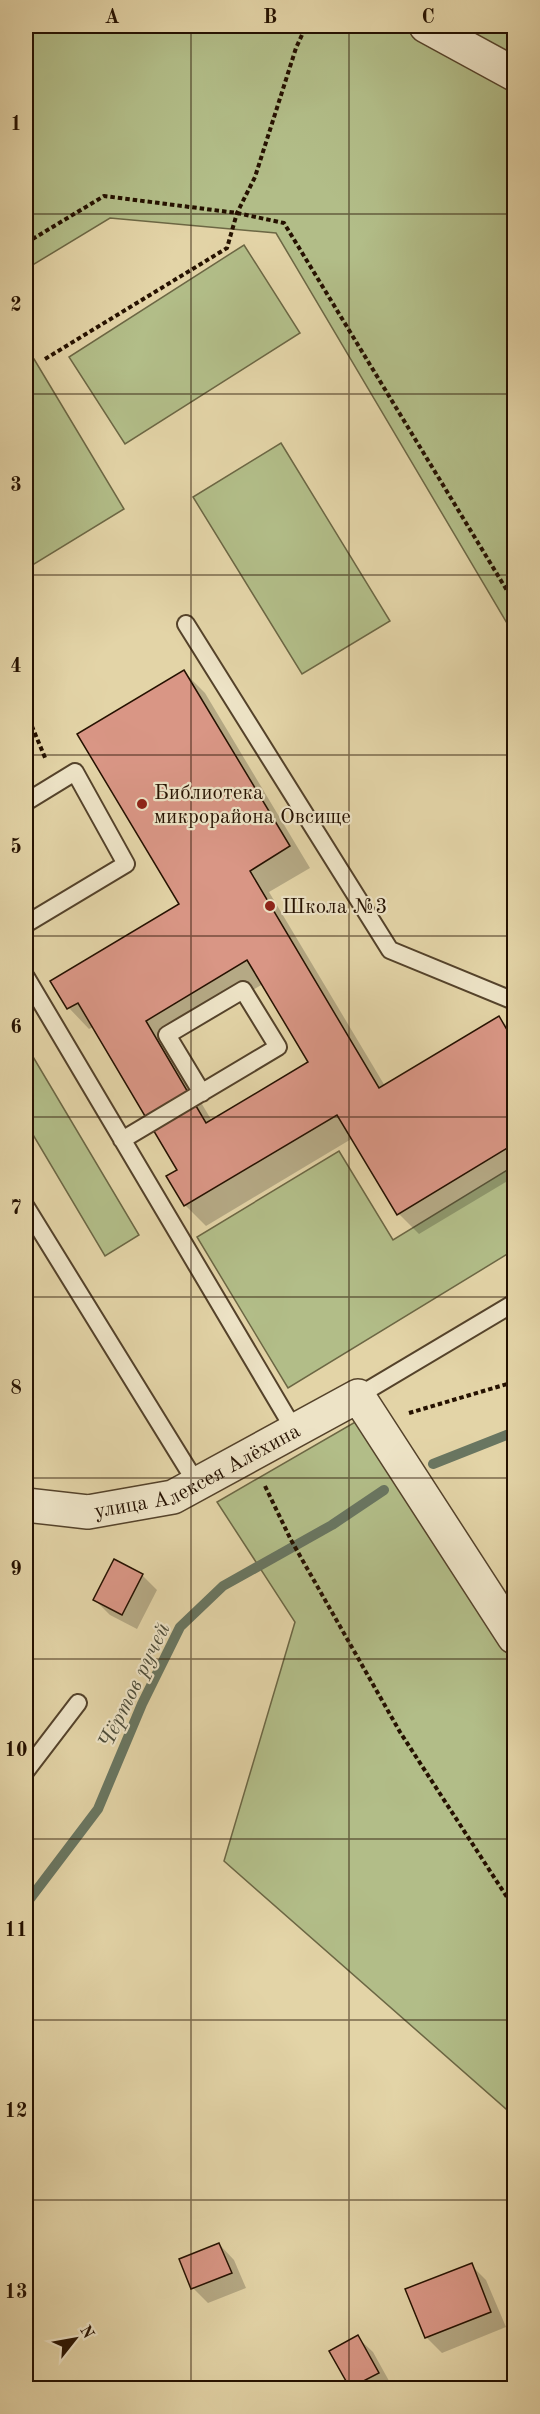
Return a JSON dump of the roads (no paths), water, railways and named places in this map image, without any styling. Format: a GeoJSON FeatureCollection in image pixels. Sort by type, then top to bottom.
{"type":"FeatureCollection","features":[{"type":"Feature","properties":{"kind":"street"},"geometry":{"type":"LineString","coordinates":[[426,26],[514,74]]}},
{"type":"Feature","properties":{"kind":"street"},"geometry":{"type":"LineString","coordinates":[[367,1409],[514,1637]]}},
{"type":"Feature","properties":{"kind":"street","name":"улица Алексея Алёхина"},"geometry":{"type":"LineString","coordinates":[[26,1505],[88,1512],[173,1497],[295,1431],[367,1409]]}},
{"type":"Feature","properties":{"kind":"lane"},"geometry":{"type":"LineString","coordinates":[[186,624],[390,950],[514,1001]]}},
{"type":"Feature","properties":{"kind":"lane"},"geometry":{"type":"LineString","coordinates":[[26,802],[75,772],[126,864],[26,924]]}},
{"type":"Feature","properties":{"kind":"lane"},"geometry":{"type":"LineString","coordinates":[[26,977],[295,1431]]}},
{"type":"Feature","properties":{"kind":"lane"},"geometry":{"type":"LineString","coordinates":[[122,1140],[202,1093],[278,1047],[243,990],[166,1035],[202,1093]]}},
{"type":"Feature","properties":{"kind":"lane"},"geometry":{"type":"LineString","coordinates":[[26,1208],[197,1484]]}},
{"type":"Feature","properties":{"kind":"lane"},"geometry":{"type":"LineString","coordinates":[[367,1409],[514,1303]]}},
{"type":"Feature","properties":{"kind":"lane"},"geometry":{"type":"LineString","coordinates":[[26,1771],[78,1703]]}},
{"type":"Feature","properties":{"kind":"waterway","name":"Чёртов ручей"},"geometry":{"type":"LineString","coordinates":[[433,1464],[514,1432]]}},
{"type":"Feature","properties":{"kind":"waterway","name":"Чёртов ручей"},"geometry":{"type":"LineString","coordinates":[[26,1904],[98,1809],[142,1704],[180,1627],[223,1586],[332,1525],[384,1490]]}},
{"type":"Feature","properties":{"kind":"place","name":"Библиотека микрорайона Овсище"},"geometry":{"type":"Point","coordinates":[142,804]}},
{"type":"Feature","properties":{"kind":"place","name":"Школа №3"},"geometry":{"type":"Point","coordinates":[270,906]}}]}
